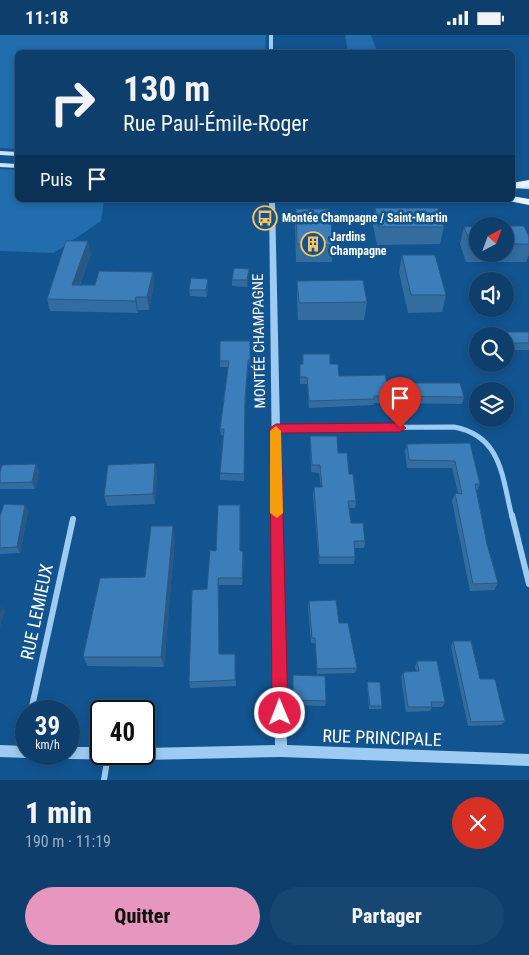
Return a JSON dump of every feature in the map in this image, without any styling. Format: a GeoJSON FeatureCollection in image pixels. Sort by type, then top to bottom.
{"type":"FeatureCollection","features":[{"type":"Feature","properties":{"kind":"main road"},"geometry":{"type":"LineString","coordinates":[[0,153],[15,154]]}},
{"type":"Feature","properties":{"kind":"main road"},"geometry":{"type":"LineString","coordinates":[[0,165],[15,166]]}},
{"type":"Feature","properties":{"kind":"main road"},"geometry":{"type":"LineString","coordinates":[[515,185],[529,183]]}},
{"type":"Feature","properties":{"kind":"main road"},"geometry":{"type":"LineString","coordinates":[[515,186],[529,187]]}},
{"type":"Feature","properties":{"kind":"main road"},"geometry":{"type":"LineString","coordinates":[[515,199],[529,200]]}},
{"type":"Feature","properties":{"kind":"street"},"geometry":{"type":"LineString","coordinates":[[271,35],[271,50]]}},
{"type":"Feature","properties":{"kind":"street","name":"MONTÉE CHAMPAGNE"},"geometry":{"type":"LineString","coordinates":[[272,202],[281,751]]}},
{"type":"Feature","properties":{"kind":"street"},"geometry":{"type":"LineString","coordinates":[[276,428],[454,427],[470,430],[486,440],[497,458],[529,584]]}},
{"type":"Feature","properties":{"kind":"street","name":"RUE LEMIEUX"},"geometry":{"type":"LineString","coordinates":[[33,700],[73,519]]}},
{"type":"Feature","properties":{"kind":"street"},"geometry":{"type":"LineString","coordinates":[[0,751],[15,752]]}},
{"type":"Feature","properties":{"kind":"street","name":"RUE PRINCIPALE"},"geometry":{"type":"LineString","coordinates":[[155,754],[281,751],[529,760]]}},
{"type":"Feature","properties":{"kind":"street"},"geometry":{"type":"LineString","coordinates":[[104,780],[106,765]]}},
{"type":"Feature","properties":{"kind":"shaded area"},"geometry":{"type":"Polygon","coordinates":[[[0,35],[266,35],[265,50],[15,50],[15,149],[0,148],[0,35]]]}},
{"type":"Feature","properties":{"kind":"shaded area"},"geometry":{"type":"Polygon","coordinates":[[[345,35],[371,35],[376,50],[348,50],[345,35]]]}},
{"type":"Feature","properties":{"kind":"shaded area"},"geometry":{"type":"Polygon","coordinates":[[[0,169],[15,170],[15,202],[104,202],[101,221],[54,253],[0,251],[0,169]]]}},
{"type":"Feature","properties":{"kind":"building"},"geometry":{"type":"Polygon","coordinates":[[[375,208],[438,208],[444,227],[379,227],[375,208]]]}},
{"type":"Feature","properties":{"kind":"building"},"geometry":{"type":"Polygon","coordinates":[[[296,209],[330,209],[333,245],[297,244],[296,209]]]}},
{"type":"Feature","properties":{"kind":"building"},"geometry":{"type":"Polygon","coordinates":[[[514,226],[524,226],[529,237],[529,244],[514,244],[514,226]]]}},
{"type":"Feature","properties":{"kind":"building"},"geometry":{"type":"Polygon","coordinates":[[[464,227],[469,227],[469,240],[464,227]]]}},
{"type":"Feature","properties":{"kind":"building"},"geometry":{"type":"Polygon","coordinates":[[[66,241],[88,241],[72,285],[95,285],[99,271],[153,272],[147,297],[136,297],[135,301],[47,299],[66,241]]]}},
{"type":"Feature","properties":{"kind":"building"},"geometry":{"type":"Polygon","coordinates":[[[402,255],[435,255],[446,295],[411,295],[402,255]]]}},
{"type":"Feature","properties":{"kind":"building"},"geometry":{"type":"Polygon","coordinates":[[[234,268],[249,269],[247,280],[232,280],[234,268]]]}},
{"type":"Feature","properties":{"kind":"building"},"geometry":{"type":"Polygon","coordinates":[[[191,278],[208,279],[206,290],[189,290],[191,278]]]}},
{"type":"Feature","properties":{"kind":"building"},"geometry":{"type":"Polygon","coordinates":[[[363,280],[367,302],[299,303],[297,281],[363,280]]]}},
{"type":"Feature","properties":{"kind":"building"},"geometry":{"type":"Polygon","coordinates":[[[514,332],[529,332],[529,343],[514,343],[514,332]]]}},
{"type":"Feature","properties":{"kind":"building"},"geometry":{"type":"Polygon","coordinates":[[[220,341],[250,341],[250,360],[248,360],[245,399],[244,474],[220,473],[224,429],[220,429],[229,361],[220,361],[220,341]]]}},
{"type":"Feature","properties":{"kind":"building"},"geometry":{"type":"Polygon","coordinates":[[[303,354],[330,354],[330,364],[338,364],[339,376],[385,375],[387,383],[460,383],[464,397],[374,396],[374,399],[309,401],[307,377],[300,377],[300,364],[303,364],[303,354]]]}},
{"type":"Feature","properties":{"kind":"building"},"geometry":{"type":"Polygon","coordinates":[[[310,436],[337,436],[338,453],[347,453],[349,474],[353,474],[356,501],[348,501],[351,523],[363,523],[365,541],[354,541],[355,557],[319,557],[314,487],[322,487],[320,465],[312,465],[310,436]]]}},
{"type":"Feature","properties":{"kind":"building"},"geometry":{"type":"Polygon","coordinates":[[[470,443],[480,484],[475,484],[487,544],[498,583],[473,584],[455,493],[462,494],[455,461],[409,460],[407,444],[470,443]]]}},
{"type":"Feature","properties":{"kind":"building"},"geometry":{"type":"Polygon","coordinates":[[[155,463],[153,494],[104,496],[108,465],[155,463]]]}},
{"type":"Feature","properties":{"kind":"building"},"geometry":{"type":"Polygon","coordinates":[[[36,464],[32,482],[0,483],[2,465],[36,464]]]}},
{"type":"Feature","properties":{"kind":"building"},"geometry":{"type":"Polygon","coordinates":[[[4,504],[25,505],[17,547],[0,548],[0,516],[4,504]]]}},
{"type":"Feature","properties":{"kind":"building"},"geometry":{"type":"Polygon","coordinates":[[[218,505],[240,505],[240,551],[243,551],[242,578],[218,578],[219,654],[235,654],[235,680],[189,682],[192,590],[207,589],[210,550],[216,551],[218,505]]]}},
{"type":"Feature","properties":{"kind":"building"},"geometry":{"type":"Polygon","coordinates":[[[151,526],[173,526],[161,657],[83,657],[100,578],[145,577],[151,526]]]}},
{"type":"Feature","properties":{"kind":"building"},"geometry":{"type":"Polygon","coordinates":[[[336,600],[339,623],[348,623],[357,668],[317,669],[315,638],[312,638],[309,601],[336,600]]]}},
{"type":"Feature","properties":{"kind":"building"},"geometry":{"type":"Polygon","coordinates":[[[453,641],[471,641],[480,679],[495,679],[505,721],[471,722],[453,641]]]}},
{"type":"Feature","properties":{"kind":"building"},"geometry":{"type":"Polygon","coordinates":[[[417,661],[437,661],[445,702],[431,702],[432,707],[408,707],[403,672],[419,671],[417,661]]]}},
{"type":"Feature","properties":{"kind":"building"},"geometry":{"type":"Polygon","coordinates":[[[293,675],[325,676],[326,701],[293,700],[293,675]]]}},
{"type":"Feature","properties":{"kind":"building"},"geometry":{"type":"Polygon","coordinates":[[[367,682],[380,682],[382,706],[370,706],[367,682]]]}},
{"type":"Feature","properties":{"kind":"slow traffic"},"geometry":{"type":"LineString","coordinates":[[276,431],[277,513]]}},
{"type":"Feature","properties":{"kind":"place","name":"Montée Champagne / Saint-Martin"},"geometry":{"type":"Point","coordinates":[265,218]}},
{"type":"Feature","properties":{"kind":"place","name":"Jardins Champagne"},"geometry":{"type":"Point","coordinates":[313,244]}},
{"type":"Feature","properties":{"kind":"route"},"geometry":{"type":"LineString","coordinates":[[280,713],[276,428],[400,428]]}}]}
